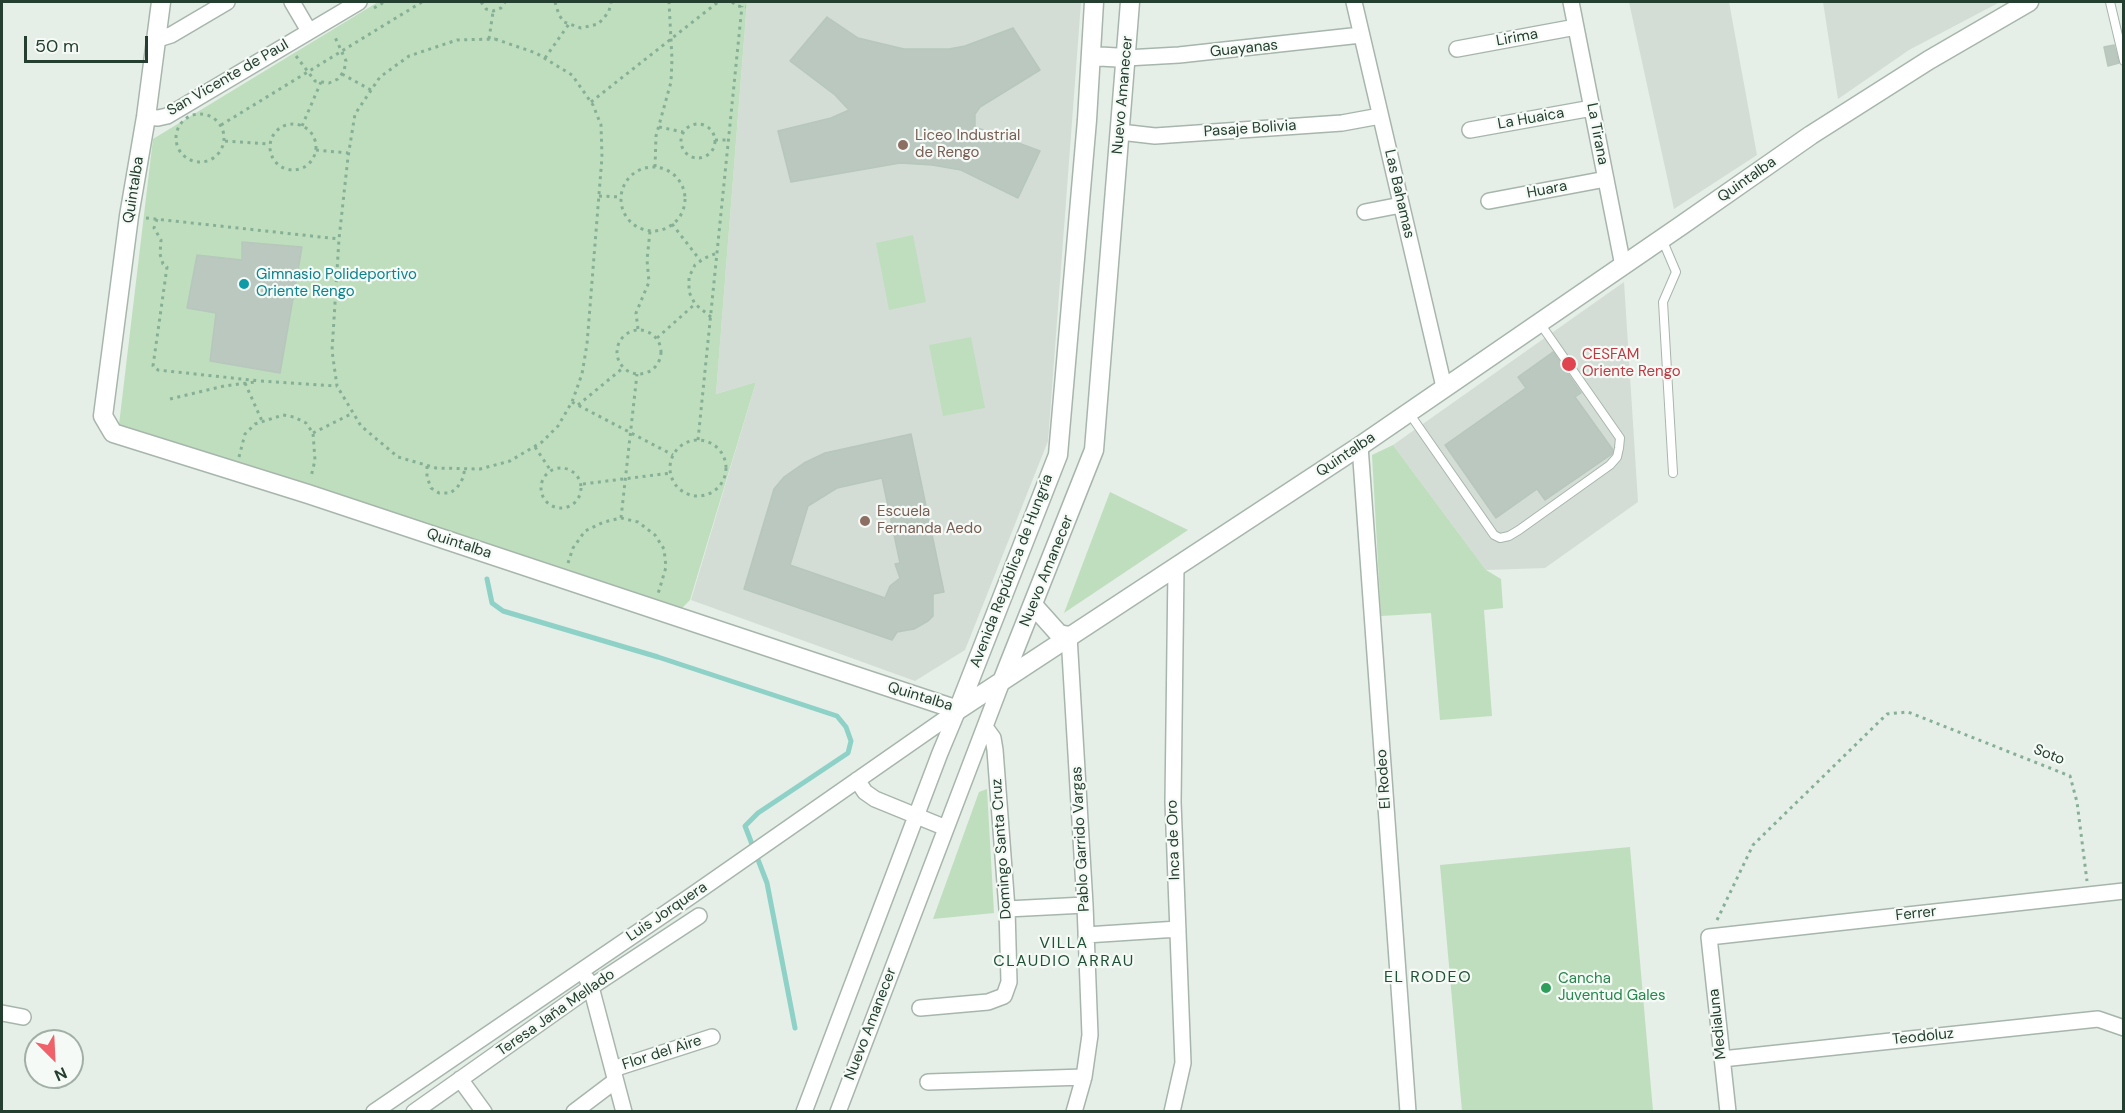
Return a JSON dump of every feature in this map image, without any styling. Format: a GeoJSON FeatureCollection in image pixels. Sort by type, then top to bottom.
{"type":"FeatureCollection","features":[{"type":"Feature","properties":{"kind":"street","name":"Quintalba"},"geometry":{"type":"LineString","coordinates":[[160,2],[146,117],[129,216],[103,416],[113,433],[308,494],[958,710],[1360,446],[1811,135],[1929,60],[2029,2]]}},
{"type":"Feature","properties":{"kind":"street"},"geometry":{"type":"LineString","coordinates":[[155,40],[171,35],[227,2]]}},
{"type":"Feature","properties":{"kind":"street"},"geometry":{"type":"LineString","coordinates":[[292,2],[309,31]]}},
{"type":"Feature","properties":{"kind":"street","name":"San Vicente de Paul"},"geometry":{"type":"LineString","coordinates":[[146,117],[167,116],[359,2]]}},
{"type":"Feature","properties":{"kind":"street","name":"Avenida República de Hungría"},"geometry":{"type":"LineString","coordinates":[[804,1112],[940,753],[1058,454],[1071,319],[1094,2]]}},
{"type":"Feature","properties":{"kind":"street","name":"Nuevo Amanecer"},"geometry":{"type":"LineString","coordinates":[[838,1112],[1003,679],[1094,450],[1130,2]]}},
{"type":"Feature","properties":{"kind":"street","name":"Las Bahamas"},"geometry":{"type":"LineString","coordinates":[[1354,2],[1444,387]]}},
{"type":"Feature","properties":{"kind":"street","name":"La Tirana"},"geometry":{"type":"LineString","coordinates":[[1571,2],[1623,266]]}},
{"type":"Feature","properties":{"kind":"street","name":"Lirima"},"geometry":{"type":"LineString","coordinates":[[1457,49],[1576,27]]}},
{"type":"Feature","properties":{"kind":"street","name":"Guayanas"},"geometry":{"type":"LineString","coordinates":[[1126,58],[1190,54],[1361,35]]}},
{"type":"Feature","properties":{"kind":"street"},"geometry":{"type":"LineString","coordinates":[[1091,56],[1126,58]]}},
{"type":"Feature","properties":{"kind":"street","name":"La Huaica"},"geometry":{"type":"LineString","coordinates":[[1470,130],[1592,108]]}},
{"type":"Feature","properties":{"kind":"street","name":"Pasaje Bolivia"},"geometry":{"type":"LineString","coordinates":[[1120,132],[1155,136],[1342,123],[1380,116]]}},
{"type":"Feature","properties":{"kind":"street","name":"Huara"},"geometry":{"type":"LineString","coordinates":[[1489,201],[1606,179]]}},
{"type":"Feature","properties":{"kind":"street"},"geometry":{"type":"LineString","coordinates":[[1365,212],[1401,205]]}},
{"type":"Feature","properties":{"kind":"street"},"geometry":{"type":"LineString","coordinates":[[1071,319],[1104,319]]}},
{"type":"Feature","properties":{"kind":"street","name":"El Rodeo"},"geometry":{"type":"LineString","coordinates":[[1360,446],[1408,1112]]}},
{"type":"Feature","properties":{"kind":"street","name":"Inca de Oro"},"geometry":{"type":"LineString","coordinates":[[1172,1112],[1183,1063],[1173,802],[1176,567]]}},
{"type":"Feature","properties":{"kind":"street"},"geometry":{"type":"LineString","coordinates":[[1033,605],[1059,634],[1069,636]]}},
{"type":"Feature","properties":{"kind":"street","name":"Pablo Garrido Vargas"},"geometry":{"type":"LineString","coordinates":[[1069,636],[1085,905],[1090,1035],[1084,1077],[1074,1112]]}},
{"type":"Feature","properties":{"kind":"street","name":"Luis Jorquera"},"geometry":{"type":"LineString","coordinates":[[374,1112],[958,710]]}},
{"type":"Feature","properties":{"kind":"street","name":"Domingo Santa Cruz"},"geometry":{"type":"LineString","coordinates":[[920,1008],[988,1002],[1004,996],[1009,982],[1007,909],[995,750],[993,738],[985,727]]}},
{"type":"Feature","properties":{"kind":"street"},"geometry":{"type":"LineString","coordinates":[[857,780],[875,799],[946,828]]}},
{"type":"Feature","properties":{"kind":"street","name":"Ferrer"},"geometry":{"type":"LineString","coordinates":[[1709,937],[2124,891]]}},
{"type":"Feature","properties":{"kind":"street"},"geometry":{"type":"LineString","coordinates":[[1007,909],[1085,905]]}},
{"type":"Feature","properties":{"kind":"street","name":"Teresa Jaña Mellado"},"geometry":{"type":"LineString","coordinates":[[414,1112],[591,987],[699,916]]}},
{"type":"Feature","properties":{"kind":"street"},"geometry":{"type":"LineString","coordinates":[[1086,935],[1178,929]]}},
{"type":"Feature","properties":{"kind":"street","name":"Medialuna"},"geometry":{"type":"LineString","coordinates":[[1709,937],[1728,1112]]}},
{"type":"Feature","properties":{"kind":"street"},"geometry":{"type":"LineString","coordinates":[[583,969],[591,987],[624,1112]]}},
{"type":"Feature","properties":{"kind":"street"},"geometry":{"type":"LineString","coordinates":[[2,1013],[23,1017]]}},
{"type":"Feature","properties":{"kind":"street","name":"Teodoluz"},"geometry":{"type":"LineString","coordinates":[[1722,1059],[2098,1019],[2124,1028]]}},
{"type":"Feature","properties":{"kind":"street","name":"Flor del Aire"},"geometry":{"type":"LineString","coordinates":[[574,1112],[614,1075],[712,1037]]}},
{"type":"Feature","properties":{"kind":"street"},"geometry":{"type":"LineString","coordinates":[[928,1082],[1084,1077]]}},
{"type":"Feature","properties":{"kind":"street"},"geometry":{"type":"LineString","coordinates":[[460,1079],[484,1112]]}},
{"type":"Feature","properties":{"kind":"lane"},"geometry":{"type":"LineString","coordinates":[[2110,2],[2120,26],[2124,61]]}},
{"type":"Feature","properties":{"kind":"lane"},"geometry":{"type":"LineString","coordinates":[[1662,239],[1676,272],[1663,302],[1673,473]]}},
{"type":"Feature","properties":{"kind":"lane"},"geometry":{"type":"LineString","coordinates":[[1408,412],[1494,535],[1500,538],[1519,530],[1610,465],[1617,457],[1620,438],[1539,322]]}},
{"type":"Feature","properties":{"kind":"path"},"geometry":{"type":"LineString","coordinates":[[221,125],[422,2]]}},
{"type":"Feature","properties":{"kind":"path"},"geometry":{"type":"LineString","coordinates":[[482,2],[486,9],[493,11],[501,8],[505,2]]}},
{"type":"Feature","properties":{"kind":"path"},"geometry":{"type":"LineString","coordinates":[[555,2],[559,15],[569,24],[581,28],[598,24],[609,11],[611,2]]}},
{"type":"Feature","properties":{"kind":"path"},"geometry":{"type":"LineString","coordinates":[[655,167],[658,127],[671,82],[669,2]]}},
{"type":"Feature","properties":{"kind":"path"},"geometry":{"type":"LineString","coordinates":[[591,102],[718,2]]}},
{"type":"Feature","properties":{"kind":"path"},"geometry":{"type":"LineString","coordinates":[[698,440],[728,140],[744,7],[732,2]]}},
{"type":"Feature","properties":{"kind":"path"},"geometry":{"type":"LineString","coordinates":[[489,39],[493,11]]}},
{"type":"Feature","properties":{"kind":"path"},"geometry":{"type":"LineString","coordinates":[[545,58],[569,24]]}},
{"type":"Feature","properties":{"kind":"path"},"geometry":{"type":"LineString","coordinates":[[296,54],[315,81],[328,83],[338,79],[346,61],[343,50],[332,33]]}},
{"type":"Feature","properties":{"kind":"path"},"geometry":{"type":"LineString","coordinates":[[495,39],[545,58],[572,75],[591,102],[601,125],[602,157],[587,344],[582,374],[572,402],[558,426],[542,442],[510,460],[480,469],[436,468],[398,457],[360,426],[337,386],[332,351],[339,239],[348,153],[355,114],[380,77],[409,56],[457,40],[495,39]]}},
{"type":"Feature","properties":{"kind":"path"},"geometry":{"type":"LineString","coordinates":[[342,74],[371,90]]}},
{"type":"Feature","properties":{"kind":"path"},"geometry":{"type":"LineString","coordinates":[[302,126],[321,82]]}},
{"type":"Feature","properties":{"kind":"path"},"geometry":{"type":"LineString","coordinates":[[208,114],[221,125],[225,133],[225,141],[223,148],[212,159],[197,162],[184,156],[176,142],[176,134],[184,119],[192,115],[208,114]]}},
{"type":"Feature","properties":{"kind":"path"},"geometry":{"type":"LineString","coordinates":[[291,124],[302,126],[314,136],[316,150],[309,164],[302,168],[286,169],[273,159],[270,144],[272,136],[283,126],[291,124]]}},
{"type":"Feature","properties":{"kind":"path"},"geometry":{"type":"LineString","coordinates":[[702,125],[711,130],[715,140],[712,151],[702,158],[686,153],[682,148],[683,132],[691,126],[702,125]]}},
{"type":"Feature","properties":{"kind":"path"},"geometry":{"type":"LineString","coordinates":[[658,127],[683,132]]}},
{"type":"Feature","properties":{"kind":"path"},"geometry":{"type":"LineString","coordinates":[[715,140],[728,140]]}},
{"type":"Feature","properties":{"kind":"path"},"geometry":{"type":"LineString","coordinates":[[225,141],[270,144]]}},
{"type":"Feature","properties":{"kind":"path"},"geometry":{"type":"LineString","coordinates":[[316,150],[348,153]]}},
{"type":"Feature","properties":{"kind":"path"},"geometry":{"type":"LineString","coordinates":[[655,167],[674,174],[684,191],[685,201],[683,211],[672,224],[660,230],[650,231],[630,222],[624,213],[621,191],[626,181],[634,173],[644,168],[655,167]]}},
{"type":"Feature","properties":{"kind":"path"},"geometry":{"type":"LineString","coordinates":[[598,196],[621,197]]}},
{"type":"Feature","properties":{"kind":"path"},"geometry":{"type":"LineString","coordinates":[[129,216],[339,239]]}},
{"type":"Feature","properties":{"kind":"path"},"geometry":{"type":"LineString","coordinates":[[157,219],[154,228],[160,240],[160,254],[166,267],[153,366],[158,370],[260,381],[337,386]]}},
{"type":"Feature","properties":{"kind":"path"},"geometry":{"type":"LineString","coordinates":[[672,224],[700,260]]}},
{"type":"Feature","properties":{"kind":"path"},"geometry":{"type":"LineString","coordinates":[[638,329],[636,313],[649,282],[647,260],[650,231]]}},
{"type":"Feature","properties":{"kind":"path"},"geometry":{"type":"LineString","coordinates":[[711,317],[695,304],[689,292],[689,277],[700,260],[717,253]]}},
{"type":"Feature","properties":{"kind":"path"},"geometry":{"type":"LineString","coordinates":[[657,338],[695,304]]}},
{"type":"Feature","properties":{"kind":"path"},"geometry":{"type":"LineString","coordinates":[[638,329],[652,333],[657,338],[662,352],[657,366],[644,374],[637,374],[623,368],[617,355],[617,348],[624,335],[638,329]]}},
{"type":"Feature","properties":{"kind":"path"},"geometry":{"type":"LineString","coordinates":[[578,405],[623,368]]}},
{"type":"Feature","properties":{"kind":"path"},"geometry":{"type":"LineString","coordinates":[[621,518],[637,374]]}},
{"type":"Feature","properties":{"kind":"path"},"geometry":{"type":"LineString","coordinates":[[170,399],[260,381]]}},
{"type":"Feature","properties":{"kind":"path"},"geometry":{"type":"LineString","coordinates":[[245,383],[262,421]]}},
{"type":"Feature","properties":{"kind":"path"},"geometry":{"type":"LineString","coordinates":[[572,402],[673,455]]}},
{"type":"Feature","properties":{"kind":"path"},"geometry":{"type":"LineString","coordinates":[[313,433],[353,413]]}},
{"type":"Feature","properties":{"kind":"path"},"geometry":{"type":"LineString","coordinates":[[235,471],[245,434],[255,424],[283,415],[294,417],[306,423],[313,433],[315,460],[308,494]]}},
{"type":"Feature","properties":{"kind":"path"},"geometry":{"type":"LineString","coordinates":[[698,440],[708,442],[722,453],[726,471],[718,488],[701,496],[683,492],[676,486],[671,473],[673,455],[681,446],[698,440]]}},
{"type":"Feature","properties":{"kind":"path"},"geometry":{"type":"LineString","coordinates":[[535,447],[551,471]]}},
{"type":"Feature","properties":{"kind":"path"},"geometry":{"type":"LineString","coordinates":[[427,466],[427,477],[431,488],[439,493],[450,494],[458,488],[465,468]]}},
{"type":"Feature","properties":{"kind":"path"},"geometry":{"type":"LineString","coordinates":[[557,468],[570,470],[583,484],[579,498],[570,507],[556,508],[542,495],[542,481],[551,471],[557,468]]}},
{"type":"Feature","properties":{"kind":"path"},"geometry":{"type":"LineString","coordinates":[[583,484],[671,473]]}},
{"type":"Feature","properties":{"kind":"path"},"geometry":{"type":"LineString","coordinates":[[563,579],[573,548],[585,531],[603,522],[621,518],[638,522],[655,535],[664,549],[666,567],[660,589],[650,608]]}},
{"type":"Feature","properties":{"kind":"path","name":"Soto"},"geometry":{"type":"LineString","coordinates":[[1709,937],[1753,845],[1887,714],[1908,711],[2070,776],[2077,802],[2089,894]]}},
{"type":"Feature","properties":{"kind":"shaded area"},"geometry":{"type":"Polygon","coordinates":[[[747,2],[1081,2],[1048,441],[965,650],[915,681],[691,600],[756,382],[716,394],[747,2]]]}},
{"type":"Feature","properties":{"kind":"shaded area"},"geometry":{"type":"Polygon","coordinates":[[[1629,2],[1729,2],[1757,155],[1674,209],[1629,2]]]}},
{"type":"Feature","properties":{"kind":"shaded area"},"geometry":{"type":"Polygon","coordinates":[[[1823,2],[2000,2],[1909,50],[1838,99],[1823,2]]]}},
{"type":"Feature","properties":{"kind":"shaded area","name":"CESFAM Oriente Rengo"},"geometry":{"type":"Polygon","coordinates":[[[1624,282],[1638,502],[1545,568],[1486,570],[1393,445],[1624,282]]]}},
{"type":"Feature","properties":{"kind":"green space"},"geometry":{"type":"Polygon","coordinates":[[[378,2],[747,2],[716,394],[756,382],[690,600],[681,609],[118,433],[153,139],[378,2]]]}},
{"type":"Feature","properties":{"kind":"green space"},"geometry":{"type":"Polygon","coordinates":[[[913,235],[926,302],[889,310],[876,243],[913,235]]]}},
{"type":"Feature","properties":{"kind":"green space"},"geometry":{"type":"Polygon","coordinates":[[[971,337],[985,408],[943,416],[929,345],[971,337]]]}},
{"type":"Feature","properties":{"kind":"green space"},"geometry":{"type":"Polygon","coordinates":[[[1393,445],[1486,570],[1501,579],[1503,608],[1484,610],[1492,716],[1440,720],[1431,613],[1381,616],[1372,455],[1393,445]]]}},
{"type":"Feature","properties":{"kind":"green space"},"geometry":{"type":"Polygon","coordinates":[[[1110,492],[1188,530],[1064,613],[1110,492]]]}},
{"type":"Feature","properties":{"kind":"green space"},"geometry":{"type":"Polygon","coordinates":[[[987,789],[994,913],[933,919],[979,792],[987,789]]]}},
{"type":"Feature","properties":{"kind":"green space","name":"Cancha Juventud Gales"},"geometry":{"type":"Polygon","coordinates":[[[1630,847],[1653,1111],[1462,1111],[1440,865],[1630,847]]]}},
{"type":"Feature","properties":{"kind":"building"},"geometry":{"type":"Polygon","coordinates":[[[827,17],[858,38],[904,49],[949,49],[965,46],[1013,28],[1040,70],[980,107],[975,114],[975,127],[1040,151],[1018,198],[961,170],[932,165],[900,163],[791,182],[778,131],[831,118],[849,110],[835,95],[790,61],[827,17]]]}},
{"type":"Feature","properties":{"kind":"building"},"geometry":{"type":"Polygon","coordinates":[[[2114,45],[2119,63],[2108,66],[2104,47],[2114,45]]]}},
{"type":"Feature","properties":{"kind":"building","name":"Gimnasio Polideportivo Oriente Rengo"},"geometry":{"type":"Polygon","coordinates":[[[242,242],[302,247],[280,373],[210,361],[216,313],[187,308],[197,255],[242,260],[242,242]]]}},
{"type":"Feature","properties":{"kind":"building"},"geometry":{"type":"Polygon","coordinates":[[[1553,352],[1581,393],[1575,397],[1613,450],[1612,454],[1545,500],[1537,489],[1496,518],[1445,445],[1526,388],[1518,377],[1553,352]]]}},
{"type":"Feature","properties":{"kind":"building"},"geometry":{"type":"Polygon","coordinates":[[[911,434],[944,592],[933,594],[933,616],[928,621],[914,629],[897,632],[892,640],[744,589],[774,489],[784,477],[804,463],[825,453],[911,434]],[[882,478],[837,488],[808,506],[790,565],[885,598],[890,586],[900,578],[895,564],[900,563],[882,478]]]}},
{"type":"Feature","properties":{"kind":"waterway"},"geometry":{"type":"LineString","coordinates":[[487,579],[492,603],[503,611],[658,657],[837,716],[846,727],[851,741],[848,753],[758,813],[745,826],[767,883],[795,1028]]}},
{"type":"Feature","properties":{"kind":"place","name":"Liceo Industrial de Rengo"},"geometry":{"type":"Point","coordinates":[903,145]}},
{"type":"Feature","properties":{"kind":"place","name":"Gimnasio Polideportivo Oriente Rengo"},"geometry":{"type":"Point","coordinates":[244,284]}},
{"type":"Feature","properties":{"kind":"place","name":"CESFAM Oriente Rengo"},"geometry":{"type":"Point","coordinates":[1569,364]}},
{"type":"Feature","properties":{"kind":"place","name":"Escuela Fernanda Aedo"},"geometry":{"type":"Point","coordinates":[865,521]}},
{"type":"Feature","properties":{"kind":"place","name":"Cancha Juventud Gales"},"geometry":{"type":"Point","coordinates":[1546,988]}},
{"type":"Feature","properties":{"kind":"district","name":"VILLA CLAUDIO ARRAU"},"geometry":{"type":"Point","coordinates":[1064,953]}},
{"type":"Feature","properties":{"kind":"district","name":"EL RODEO"},"geometry":{"type":"Point","coordinates":[1428,978]}}]}
